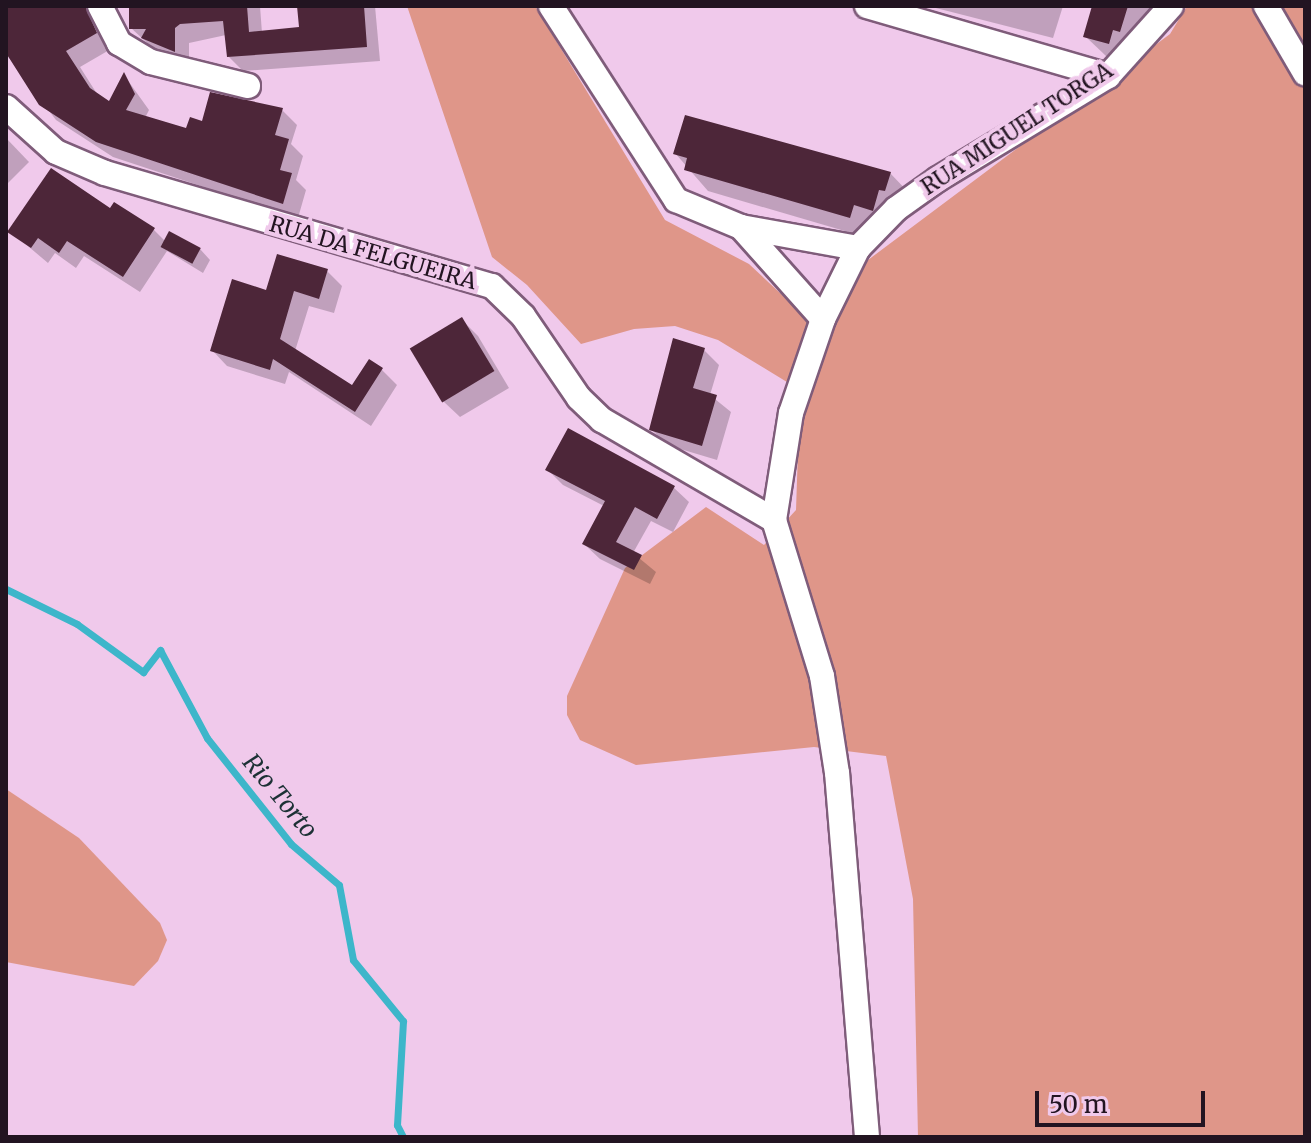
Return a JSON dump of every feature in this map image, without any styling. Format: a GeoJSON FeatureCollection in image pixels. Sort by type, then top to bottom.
{"type":"FeatureCollection","features":[{"type":"Feature","properties":{"kind":"street"},"geometry":{"type":"LineString","coordinates":[[100,6],[119,43],[151,62],[248,86]]}},
{"type":"Feature","properties":{"kind":"street"},"geometry":{"type":"LineString","coordinates":[[551,6],[676,200],[691,211],[741,227],[858,248]]}},
{"type":"Feature","properties":{"kind":"street"},"geometry":{"type":"LineString","coordinates":[[867,6],[1108,76]]}},
{"type":"Feature","properties":{"kind":"street","name":"RUA MIGUEL TORGA"},"geometry":{"type":"LineString","coordinates":[[774,520],[791,413],[823,319],[858,248],[896,209],[938,179],[1108,76],[1171,6]]}},
{"type":"Feature","properties":{"kind":"street"},"geometry":{"type":"LineString","coordinates":[[1266,6],[1305,73]]}},
{"type":"Feature","properties":{"kind":"street","name":"RUA DA FELGUEIRA"},"geometry":{"type":"LineString","coordinates":[[6,107],[56,152],[105,173],[492,286],[523,316],[579,398],[602,420],[774,520]]}},
{"type":"Feature","properties":{"kind":"street"},"geometry":{"type":"LineString","coordinates":[[741,227],[823,319]]}},
{"type":"Feature","properties":{"kind":"street"},"geometry":{"type":"LineString","coordinates":[[774,520],[822,676],[837,773],[867,1137]]}},
{"type":"Feature","properties":{"kind":"shaded area"},"geometry":{"type":"Polygon","coordinates":[[[407,6],[535,6],[665,220],[749,264],[794,306],[837,314],[860,266],[1170,34],[1187,6],[1305,6],[1305,1137],[918,1137],[913,899],[886,756],[814,747],[636,765],[580,740],[567,715],[567,696],[625,568],[706,507],[764,545],[796,510],[800,390],[718,340],[675,326],[634,329],[581,344],[527,285],[492,257],[407,6]]]}},
{"type":"Feature","properties":{"kind":"shaded area"},"geometry":{"type":"Polygon","coordinates":[[[6,789],[79,838],[160,923],[167,940],[158,961],[134,986],[6,962],[6,789]]]}},
{"type":"Feature","properties":{"kind":"building"},"geometry":{"type":"Polygon","coordinates":[[[6,6],[85,6],[97,33],[66,51],[90,88],[109,101],[124,72],[135,94],[126,110],[186,128],[190,117],[202,121],[210,92],[283,108],[275,135],[289,139],[280,170],[292,173],[283,204],[96,142],[39,105],[6,53],[6,6]]]}},
{"type":"Feature","properties":{"kind":"building"},"geometry":{"type":"Polygon","coordinates":[[[129,6],[247,6],[249,32],[299,27],[297,6],[364,6],[367,47],[227,57],[223,21],[180,24],[175,28],[175,52],[141,38],[146,29],[129,29],[129,6]]]}},
{"type":"Feature","properties":{"kind":"building"},"geometry":{"type":"Polygon","coordinates":[[[1092,6],[1128,6],[1120,32],[1113,30],[1109,44],[1083,37],[1092,6]]]}},
{"type":"Feature","properties":{"kind":"building"},"geometry":{"type":"Polygon","coordinates":[[[685,115],[891,172],[885,191],[879,190],[873,211],[854,205],[850,218],[684,170],[687,158],[673,154],[685,115]]]}},
{"type":"Feature","properties":{"kind":"building"},"geometry":{"type":"Polygon","coordinates":[[[51,168],[110,208],[114,202],[155,228],[123,277],[67,241],[59,253],[38,238],[31,248],[7,232],[51,168]]]}},
{"type":"Feature","properties":{"kind":"building"},"geometry":{"type":"Polygon","coordinates":[[[169,231],[201,248],[192,264],[161,247],[169,231]]]}},
{"type":"Feature","properties":{"kind":"building"},"geometry":{"type":"Polygon","coordinates":[[[277,254],[328,269],[319,299],[294,291],[280,339],[352,385],[369,359],[383,368],[355,412],[273,359],[270,370],[210,351],[232,279],[266,290],[277,254]]]}},
{"type":"Feature","properties":{"kind":"building"},"geometry":{"type":"Polygon","coordinates":[[[462,317],[494,371],[442,402],[410,348],[462,317]]]}},
{"type":"Feature","properties":{"kind":"building"},"geometry":{"type":"Polygon","coordinates":[[[673,338],[705,348],[693,388],[717,395],[702,446],[649,430],[673,338]]]}},
{"type":"Feature","properties":{"kind":"building"},"geometry":{"type":"Polygon","coordinates":[[[568,428],[675,486],[657,519],[635,507],[616,542],[642,555],[634,570],[582,544],[605,501],[545,470],[568,428]]]}},
{"type":"Feature","properties":{"kind":"waterway","name":"Rio Torto"},"geometry":{"type":"LineString","coordinates":[[6,589],[77,624],[143,672],[160,650],[207,738],[291,844],[339,885],[353,960],[403,1021],[397,1125],[403,1137]]}}]}
